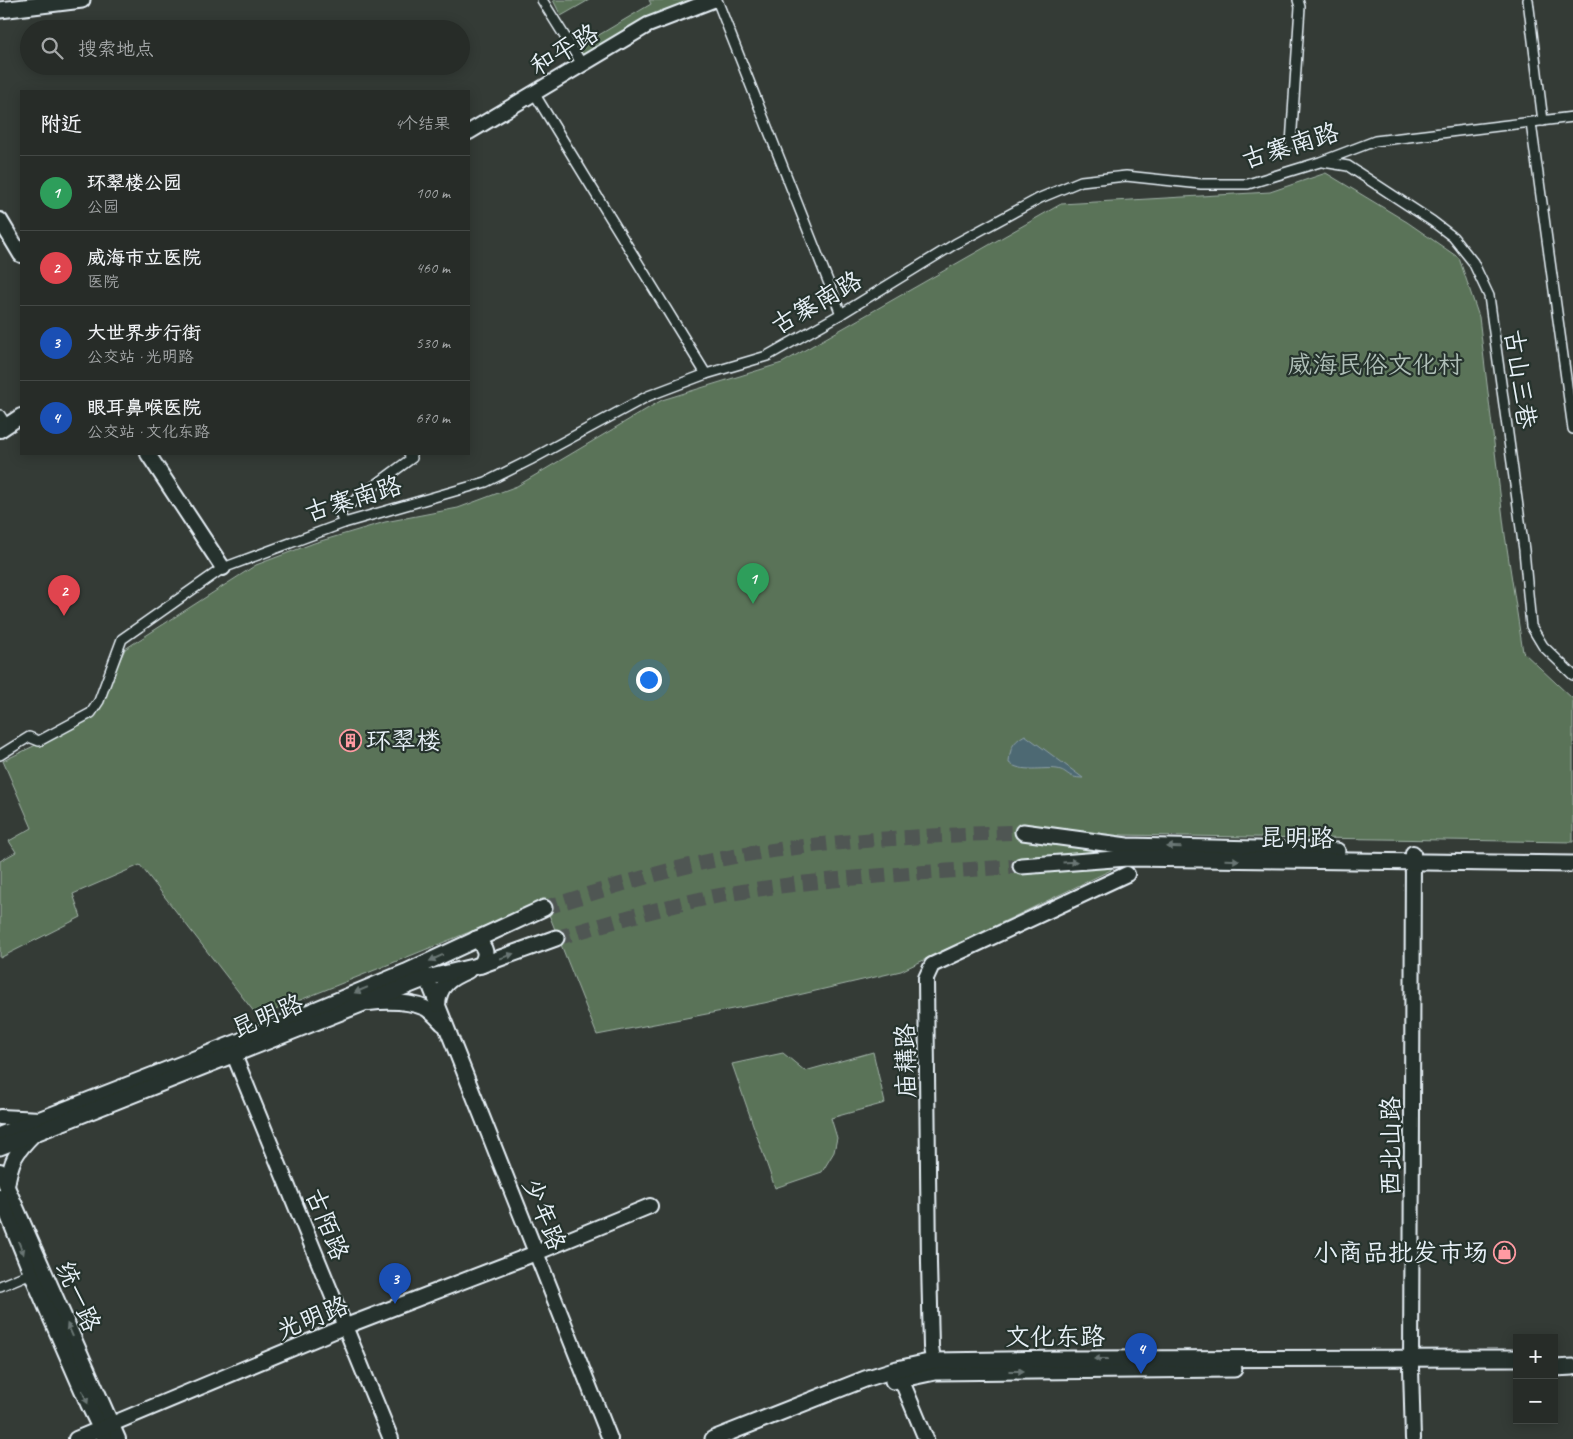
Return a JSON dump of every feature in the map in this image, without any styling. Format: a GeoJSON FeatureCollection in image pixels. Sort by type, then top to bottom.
{"type":"FeatureCollection","features":[{"type":"Feature","properties":{"kind":"main road"},"geometry":{"type":"LineString","coordinates":[[0,10],[82,0]]}},
{"type":"Feature","properties":{"kind":"main road","name":"昆明路"},"geometry":{"type":"LineString","coordinates":[[1023,832],[1127,846],[1573,864]]}},
{"type":"Feature","properties":{"kind":"main road","name":"昆明路"},"geometry":{"type":"LineString","coordinates":[[1022,866],[1127,858],[1414,858],[1573,854]]}},
{"type":"Feature","properties":{"kind":"main road","name":"昆明路"},"geometry":{"type":"LineString","coordinates":[[0,1146],[38,1126],[406,972],[544,908]]}},
{"type":"Feature","properties":{"kind":"main road","name":"昆明路"},"geometry":{"type":"LineString","coordinates":[[0,1135],[38,1126],[234,1055],[428,978],[481,966],[556,938]]}},
{"type":"Feature","properties":{"kind":"main road"},"geometry":{"type":"LineString","coordinates":[[476,939],[485,949],[486,957],[481,966]]}},
{"type":"Feature","properties":{"kind":"main road"},"geometry":{"type":"LineString","coordinates":[[1412,1363],[1513,1358]]}},
{"type":"Feature","properties":{"kind":"main road"},"geometry":{"type":"LineString","coordinates":[[1558,1358],[1573,1358]]}},
{"type":"Feature","properties":{"kind":"main road","name":"文化东路"},"geometry":{"type":"LineString","coordinates":[[713,1439],[865,1379],[897,1369],[1008,1359],[1412,1363]]}},
{"type":"Feature","properties":{"kind":"main road"},"geometry":{"type":"LineString","coordinates":[[1412,1363],[1513,1368]]}},
{"type":"Feature","properties":{"kind":"main road"},"geometry":{"type":"LineString","coordinates":[[735,1439],[868,1387],[901,1379],[934,1367]]}},
{"type":"Feature","properties":{"kind":"main road"},"geometry":{"type":"LineString","coordinates":[[1558,1368],[1573,1367]]}},
{"type":"Feature","properties":{"kind":"street"},"geometry":{"type":"LineString","coordinates":[[542,0],[582,64]]}},
{"type":"Feature","properties":{"kind":"street"},"geometry":{"type":"LineString","coordinates":[[715,0],[841,314]]}},
{"type":"Feature","properties":{"kind":"street","name":"和平路"},"geometry":{"type":"LineString","coordinates":[[470,131],[648,25],[715,0]]}},
{"type":"Feature","properties":{"kind":"street"},"geometry":{"type":"LineString","coordinates":[[1291,144],[1300,8],[1298,0]]}},
{"type":"Feature","properties":{"kind":"street"},"geometry":{"type":"LineString","coordinates":[[1528,0],[1543,121]]}},
{"type":"Feature","properties":{"kind":"street"},"geometry":{"type":"LineString","coordinates":[[534,93],[706,374]]}},
{"type":"Feature","properties":{"kind":"street","name":"古寨南路"},"geometry":{"type":"LineString","coordinates":[[0,755],[29,737],[39,741],[91,713],[98,701],[122,639],[222,568],[344,523],[486,482],[648,396],[706,374],[767,356],[841,314],[955,244],[1040,198],[1081,181],[1126,176],[1201,184],[1248,184],[1320,162],[1376,141],[1573,117]]}},
{"type":"Feature","properties":{"kind":"street"},"geometry":{"type":"LineString","coordinates":[[1532,123],[1573,429]]}},
{"type":"Feature","properties":{"kind":"street","name":"古山三巷"},"geometry":{"type":"LineString","coordinates":[[1320,162],[1348,166],[1453,237],[1473,262],[1489,296],[1524,550],[1531,626],[1543,646],[1573,675]]}},
{"type":"Feature","properties":{"kind":"street"},"geometry":{"type":"LineString","coordinates":[[0,220],[20,252]]}},
{"type":"Feature","properties":{"kind":"street"},"geometry":{"type":"LineString","coordinates":[[2,424],[20,416]]}},
{"type":"Feature","properties":{"kind":"street"},"geometry":{"type":"LineString","coordinates":[[149,455],[222,568]]}},
{"type":"Feature","properties":{"kind":"street"},"geometry":{"type":"LineString","coordinates":[[344,523],[339,512],[412,458],[410,455]]}},
{"type":"Feature","properties":{"kind":"street","name":"西北山路"},"geometry":{"type":"LineString","coordinates":[[1412,1439],[1414,858]]}},
{"type":"Feature","properties":{"kind":"street","name":"庙耩路"},"geometry":{"type":"LineString","coordinates":[[934,1367],[931,1347],[929,1263],[926,978],[932,965],[1127,874]]}},
{"type":"Feature","properties":{"kind":"street"},"geometry":{"type":"LineString","coordinates":[[438,1005],[438,994],[446,984],[457,976],[481,966]]}},
{"type":"Feature","properties":{"kind":"street"},"geometry":{"type":"LineString","coordinates":[[406,972],[420,971],[428,978]]}},
{"type":"Feature","properties":{"kind":"street","name":"少年路"},"geometry":{"type":"LineString","coordinates":[[428,978],[610,1439]]}},
{"type":"Feature","properties":{"kind":"street"},"geometry":{"type":"LineString","coordinates":[[361,1003],[385,1001],[426,1009],[447,1028]]}},
{"type":"Feature","properties":{"kind":"street","name":"古陌路"},"geometry":{"type":"LineString","coordinates":[[234,1055],[391,1439]]}},
{"type":"Feature","properties":{"kind":"street"},"geometry":{"type":"LineString","coordinates":[[0,1117],[38,1126],[13,1158],[2,1196]]}},
{"type":"Feature","properties":{"kind":"street","name":"统一路"},"geometry":{"type":"LineString","coordinates":[[0,1171],[2,1196],[31,1273],[105,1430],[118,1439]]}},
{"type":"Feature","properties":{"kind":"street","name":"统一路"},"geometry":{"type":"LineString","coordinates":[[2,1196],[105,1430]]}},
{"type":"Feature","properties":{"kind":"street","name":"光明路"},"geometry":{"type":"LineString","coordinates":[[76,1439],[105,1430],[346,1326],[536,1253],[650,1206]]}},
{"type":"Feature","properties":{"kind":"street"},"geometry":{"type":"LineString","coordinates":[[0,1286],[31,1273]]}},
{"type":"Feature","properties":{"kind":"street"},"geometry":{"type":"LineString","coordinates":[[901,1379],[926,1439]]}},
{"type":"Feature","properties":{"kind":"green space"},"geometry":{"type":"Polygon","coordinates":[[[553,0],[589,0],[561,16],[553,0]]]}},
{"type":"Feature","properties":{"kind":"green space"},"geometry":{"type":"Polygon","coordinates":[[[649,0],[694,0],[583,58],[577,48],[651,4],[649,0]]]}},
{"type":"Feature","properties":{"kind":"green space","name":"威海民俗文化村"},"geometry":{"type":"Polygon","coordinates":[[[1326,173],[1407,222],[1459,258],[1479,317],[1505,535],[1523,652],[1573,699],[1573,842],[1120,835],[1111,870],[901,971],[764,1003],[597,1035],[544,902],[258,1017],[140,865],[73,894],[81,917],[0,958],[0,861],[16,852],[9,841],[32,828],[3,761],[93,717],[125,649],[256,565],[314,543],[385,522],[458,508],[517,486],[662,400],[782,363],[1061,204],[1270,192],[1326,173]]]}},
{"type":"Feature","properties":{"kind":"green space"},"geometry":{"type":"Polygon","coordinates":[[[873,1052],[885,1103],[831,1118],[837,1138],[834,1152],[822,1172],[775,1188],[732,1064],[783,1053],[805,1071],[873,1052]]]}},
{"type":"Feature","properties":{"kind":"water"},"geometry":{"type":"Polygon","coordinates":[[[1025,735],[1083,778],[1070,776],[1064,771],[1057,769],[1026,769],[1009,763],[1012,746],[1025,735]]]}},
{"type":"Feature","properties":{"kind":"tunnel"},"geometry":{"type":"LineString","coordinates":[[544,908],[680,868],[763,852],[874,840],[1023,832]]}},
{"type":"Feature","properties":{"kind":"tunnel"},"geometry":{"type":"LineString","coordinates":[[556,938],[685,903],[764,888],[874,876],[1021,866]]}},
{"type":"Feature","properties":{"kind":"place","name":"环翠楼公园"},"geometry":{"type":"Point","coordinates":[753,604]}},
{"type":"Feature","properties":{"kind":"place","name":"威海市立医院"},"geometry":{"type":"Point","coordinates":[64,616]}},
{"type":"Feature","properties":{"kind":"place","name":"环翠楼"},"geometry":{"type":"Point","coordinates":[350,740]}},
{"type":"Feature","properties":{"kind":"place","name":"小商品批发市场"},"geometry":{"type":"Point","coordinates":[1504,1252]}},
{"type":"Feature","properties":{"kind":"place","name":"大世界步行街"},"geometry":{"type":"Point","coordinates":[395,1304]}},
{"type":"Feature","properties":{"kind":"place","name":"眼耳鼻喉医院"},"geometry":{"type":"Point","coordinates":[1141,1374]}}]}
